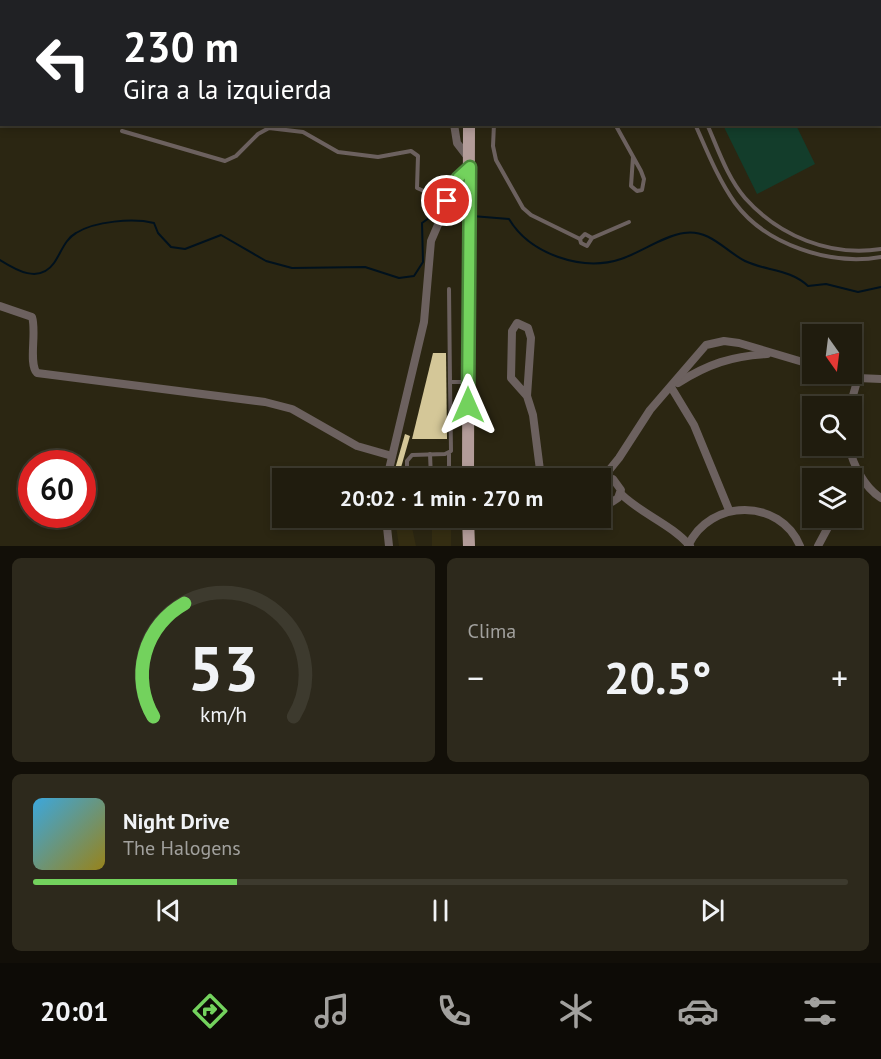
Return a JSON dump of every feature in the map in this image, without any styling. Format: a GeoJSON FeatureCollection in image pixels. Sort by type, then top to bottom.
{"type":"FeatureCollection","features":[{"type":"Feature","properties":{"kind":"main road"},"geometry":{"type":"LineString","coordinates":[[468,468],[469,126]]}},
{"type":"Feature","properties":{"kind":"main road"},"geometry":{"type":"LineString","coordinates":[[468,528],[469,546]]}},
{"type":"Feature","properties":{"kind":"street"},"geometry":{"type":"LineString","coordinates":[[389,468],[424,322],[432,241],[458,178],[470,164],[457,143],[454,126]]}},
{"type":"Feature","properties":{"kind":"street"},"geometry":{"type":"LineString","coordinates":[[0,306],[32,317],[35,327],[33,367],[37,373],[265,402],[292,409],[357,446],[392,456]]}},
{"type":"Feature","properties":{"kind":"street"},"geometry":{"type":"LineString","coordinates":[[527,396],[511,378],[512,331],[514,324],[517,323],[528,328],[531,338],[527,396],[540,468]]}},
{"type":"Feature","properties":{"kind":"street"},"geometry":{"type":"LineString","coordinates":[[611,468],[650,410],[706,345],[714,342],[739,343],[802,362]]}},
{"type":"Feature","properties":{"kind":"street"},"geometry":{"type":"LineString","coordinates":[[671,387],[696,370],[721,360],[742,355],[776,354]]}},
{"type":"Feature","properties":{"kind":"street"},"geometry":{"type":"LineString","coordinates":[[862,378],[881,379]]}},
{"type":"Feature","properties":{"kind":"street"},"geometry":{"type":"LineString","coordinates":[[671,387],[694,425],[729,510]]}},
{"type":"Feature","properties":{"kind":"street"},"geometry":{"type":"LineString","coordinates":[[852,456],[865,481],[881,498]]}},
{"type":"Feature","properties":{"kind":"street"},"geometry":{"type":"LineString","coordinates":[[619,458],[616,480],[620,493],[634,507],[689,545],[711,520],[729,510],[765,513],[788,529],[800,546]]}},
{"type":"Feature","properties":{"kind":"street"},"geometry":{"type":"LineString","coordinates":[[611,480],[616,480]]}},
{"type":"Feature","properties":{"kind":"street"},"geometry":{"type":"LineString","coordinates":[[620,493],[612,502],[634,507]]}},
{"type":"Feature","properties":{"kind":"street"},"geometry":{"type":"LineString","coordinates":[[387,528],[389,546]]}},
{"type":"Feature","properties":{"kind":"street"},"geometry":{"type":"LineString","coordinates":[[818,546],[828,528]]}},
{"type":"Feature","properties":{"kind":"lane"},"geometry":{"type":"LineString","coordinates":[[494,126],[493,146],[496,160],[522,208],[531,215],[580,238],[581,243],[587,246],[592,238],[629,222]]}},
{"type":"Feature","properties":{"kind":"lane"},"geometry":{"type":"LineString","coordinates":[[616,126],[633,157],[644,179],[642,190],[637,191],[630,179],[633,157]]}},
{"type":"Feature","properties":{"kind":"lane"},"geometry":{"type":"LineString","coordinates":[[696,126],[718,176],[736,204],[762,228],[798,248],[818,255],[852,259],[881,257]]}},
{"type":"Feature","properties":{"kind":"lane"},"geometry":{"type":"LineString","coordinates":[[708,126],[738,188],[769,220],[792,234],[824,247],[850,251],[881,249]]}},
{"type":"Feature","properties":{"kind":"lane"},"geometry":{"type":"LineString","coordinates":[[122,131],[225,161],[236,156],[258,134],[269,128],[303,132],[338,152],[378,157],[411,151],[418,156],[417,188],[447,201]]}},
{"type":"Feature","properties":{"kind":"lane"},"geometry":{"type":"LineString","coordinates":[[580,238],[585,234],[592,238]]}},
{"type":"Feature","properties":{"kind":"lane"},"geometry":{"type":"LineString","coordinates":[[449,289],[449,468]]}},
{"type":"Feature","properties":{"kind":"lane"},"geometry":{"type":"LineString","coordinates":[[450,382],[468,381]]}},
{"type":"Feature","properties":{"kind":"lane"},"geometry":{"type":"LineString","coordinates":[[408,468],[408,458],[411,454],[448,454]]}},
{"type":"Feature","properties":{"kind":"lane"},"geometry":{"type":"LineString","coordinates":[[430,454],[431,468]]}},
{"type":"Feature","properties":{"kind":"shaded area"},"geometry":{"type":"Polygon","coordinates":[[[396,528],[412,528],[416,546],[399,546],[396,528]]]}},
{"type":"Feature","properties":{"kind":"shaded area"},"geometry":{"type":"Polygon","coordinates":[[[432,528],[451,528],[451,546],[432,546],[432,528]]]}},
{"type":"Feature","properties":{"kind":"green space"},"geometry":{"type":"Polygon","coordinates":[[[723,126],[796,126],[815,164],[757,194],[723,126]]]}},
{"type":"Feature","properties":{"kind":"building"},"geometry":{"type":"Polygon","coordinates":[[[433,353],[446,353],[447,439],[412,439],[433,353]]]}},
{"type":"Feature","properties":{"kind":"building"},"geometry":{"type":"Polygon","coordinates":[[[405,434],[410,436],[401,468],[395,468],[405,434]]]}},
{"type":"Feature","properties":{"kind":"waterway"},"geometry":{"type":"LineString","coordinates":[[0,260],[20,271],[41,273],[54,263],[66,242],[76,233],[103,223],[136,221],[154,223],[158,233],[171,247],[185,249],[221,235],[266,261],[292,268],[365,267],[399,278],[414,276],[423,262],[422,223],[436,213]]}},
{"type":"Feature","properties":{"kind":"waterway"},"geometry":{"type":"LineString","coordinates":[[451,215],[463,214]]}},
{"type":"Feature","properties":{"kind":"waterway"},"geometry":{"type":"LineString","coordinates":[[472,216],[509,219],[530,242],[558,257],[574,261],[590,263],[621,259],[668,237],[693,233],[709,237],[745,261],[794,276],[808,286],[826,284],[858,292],[881,287]]}},
{"type":"Feature","properties":{"kind":"route"},"geometry":{"type":"LineString","coordinates":[[447,201],[458,178],[470,167],[468,405]]}}]}
